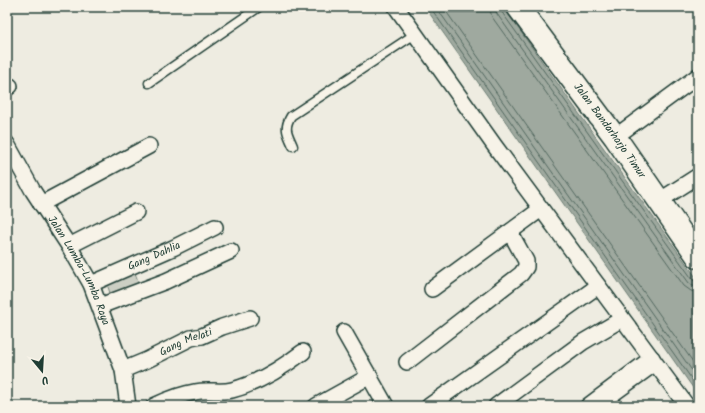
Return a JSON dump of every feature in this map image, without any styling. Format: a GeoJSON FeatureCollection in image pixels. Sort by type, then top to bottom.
{"type":"FeatureCollection","features":[{"type":"Feature","properties":{"kind":"street"},"geometry":{"type":"LineString","coordinates":[[396,7],[494,145],[687,406]]}},
{"type":"Feature","properties":{"kind":"street","name":"Jalan Bandarharjo Timur"},"geometry":{"type":"LineString","coordinates":[[518,7],[615,137],[698,257]]}},
{"type":"Feature","properties":{"kind":"street"},"geometry":{"type":"LineString","coordinates":[[615,137],[698,76]]}},
{"type":"Feature","properties":{"kind":"street","name":"Jalan Lumba-Lumba Raya"},"geometry":{"type":"LineString","coordinates":[[7,144],[41,204],[70,246],[91,284],[123,370],[128,406]]}},
{"type":"Feature","properties":{"kind":"street"},"geometry":{"type":"LineString","coordinates":[[41,204],[149,146]]}},
{"type":"Feature","properties":{"kind":"street"},"geometry":{"type":"LineString","coordinates":[[659,201],[698,176]]}},
{"type":"Feature","properties":{"kind":"street"},"geometry":{"type":"LineString","coordinates":[[432,289],[541,209]]}},
{"type":"Feature","properties":{"kind":"street"},"geometry":{"type":"LineString","coordinates":[[70,246],[136,212]]}},
{"type":"Feature","properties":{"kind":"street","name":"Gang Dahlia"},"geometry":{"type":"LineString","coordinates":[[91,284],[173,248],[215,227]]}},
{"type":"Feature","properties":{"kind":"street"},"geometry":{"type":"LineString","coordinates":[[407,362],[521,274],[526,267],[526,261],[510,232]]}},
{"type":"Feature","properties":{"kind":"street"},"geometry":{"type":"LineString","coordinates":[[100,306],[166,281],[231,251]]}},
{"type":"Feature","properties":{"kind":"street"},"geometry":{"type":"LineString","coordinates":[[429,406],[598,286]]}},
{"type":"Feature","properties":{"kind":"street","name":"Gang Melati"},"geometry":{"type":"LineString","coordinates":[[123,370],[191,338],[202,336],[250,318]]}},
{"type":"Feature","properties":{"kind":"street"},"geometry":{"type":"LineString","coordinates":[[496,406],[583,342],[622,319]]}},
{"type":"Feature","properties":{"kind":"street"},"geometry":{"type":"LineString","coordinates":[[344,332],[386,406]]}},
{"type":"Feature","properties":{"kind":"street"},"geometry":{"type":"LineString","coordinates":[[154,406],[194,392],[208,390],[217,392],[232,390],[256,382],[283,367],[303,352]]}},
{"type":"Feature","properties":{"kind":"street"},"geometry":{"type":"LineString","coordinates":[[588,406],[654,362]]}},
{"type":"Feature","properties":{"kind":"street"},"geometry":{"type":"LineString","coordinates":[[316,406],[370,376]]}},
{"type":"Feature","properties":{"kind":"lane"},"geometry":{"type":"LineString","coordinates":[[149,83],[259,7]]}},
{"type":"Feature","properties":{"kind":"lane"},"geometry":{"type":"LineString","coordinates":[[293,146],[286,131],[286,124],[291,116],[415,34]]}},
{"type":"Feature","properties":{"kind":"lane"},"geometry":{"type":"LineString","coordinates":[[602,406],[654,362]]}},
{"type":"Feature","properties":{"kind":"shaded area"},"geometry":{"type":"Polygon","coordinates":[[[135,273],[141,289],[112,299],[107,284],[135,273]]]}},
{"type":"Feature","properties":{"kind":"water"},"geometry":{"type":"Polygon","coordinates":[[[425,7],[503,7],[698,280],[698,395],[425,7]]]}}]}
